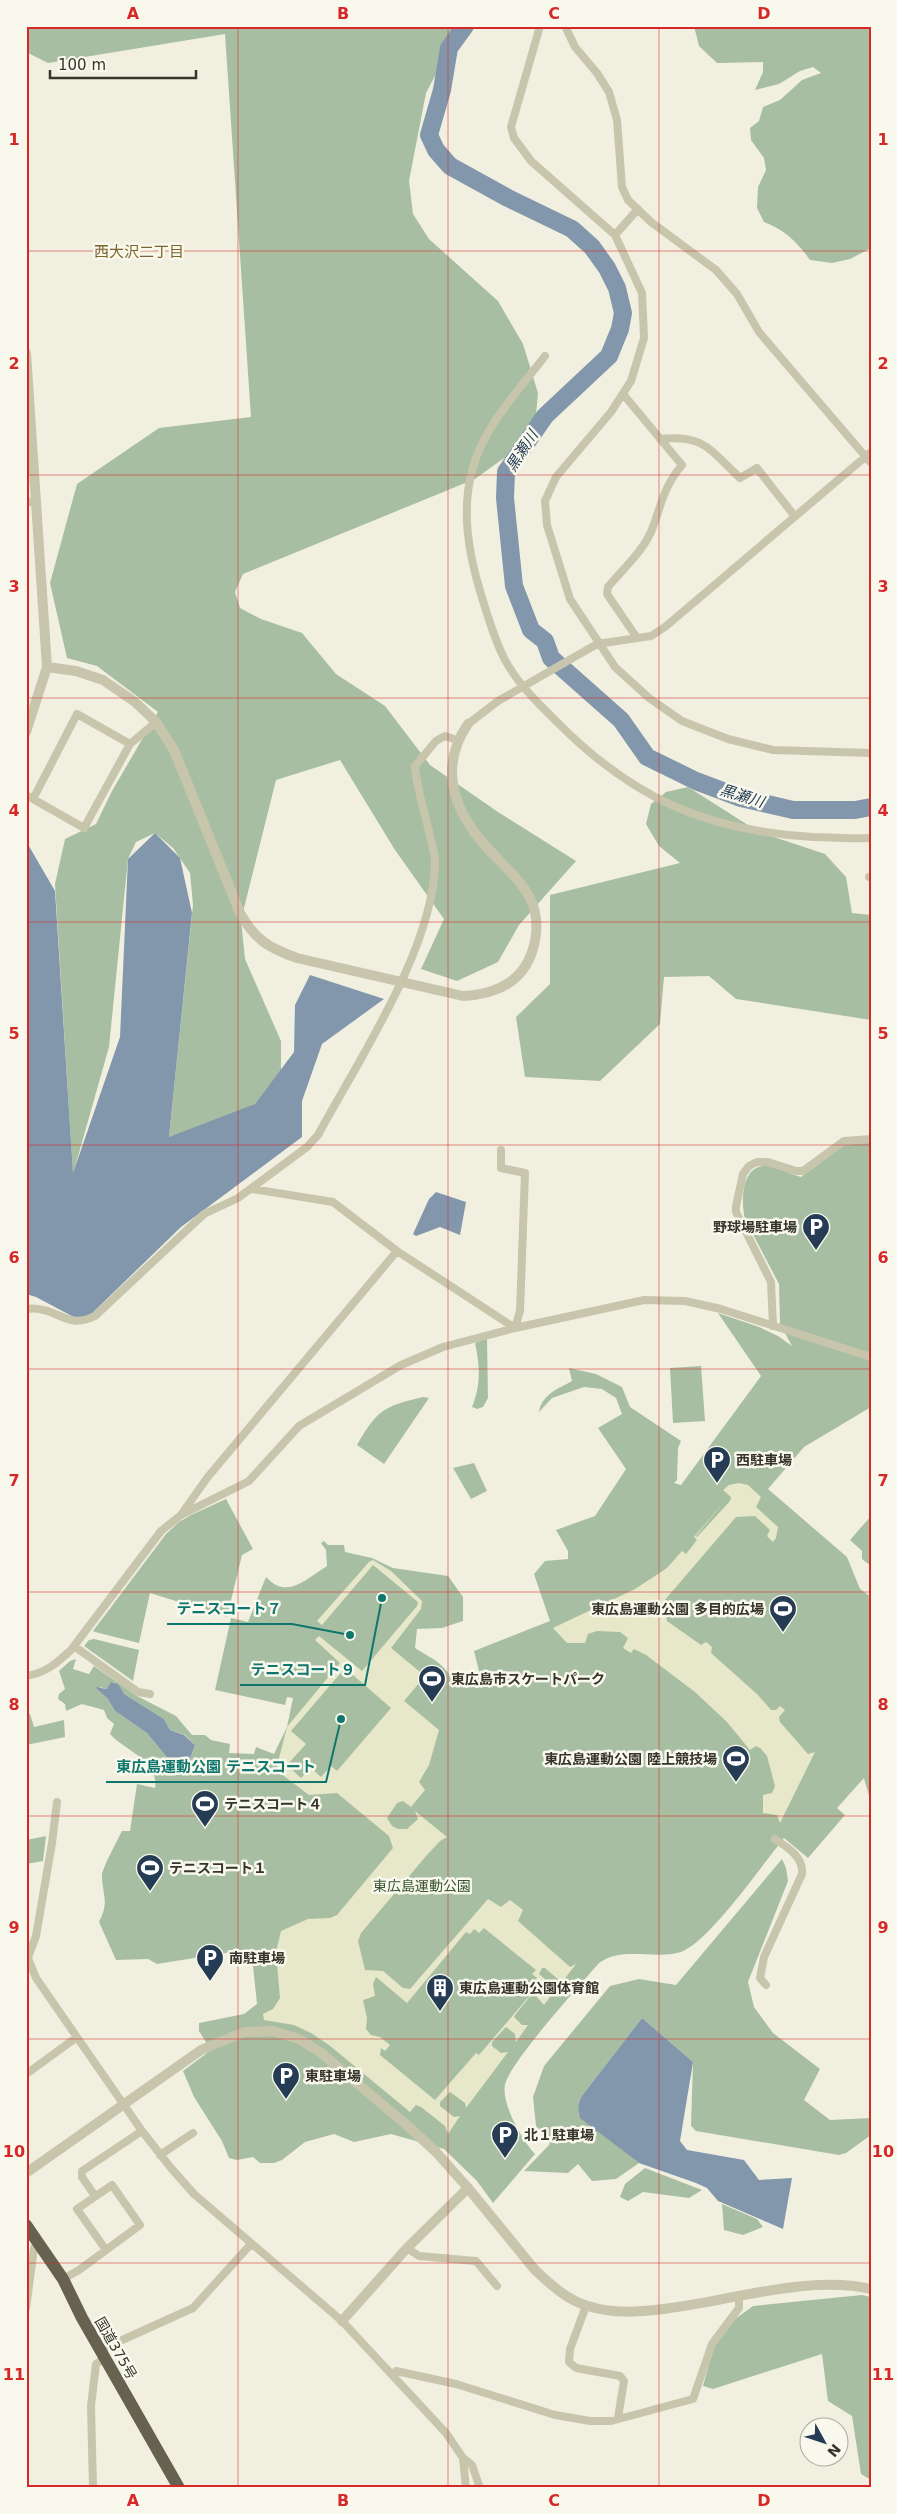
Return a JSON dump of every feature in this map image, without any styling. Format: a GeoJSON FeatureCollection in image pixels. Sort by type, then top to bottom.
{"type":"FeatureCollection","features":[{"type":"Feature","properties":{"kind":"highway","name":"国道375号"},"geometry":{"type":"LineString","coordinates":[[26,2225],[62,2279],[102,2354],[179,2488]]}},
{"type":"Feature","properties":{"kind":"street"},"geometry":{"type":"LineString","coordinates":[[540,26],[511,127],[514,138],[531,161],[615,235],[642,294],[643,302],[644,338],[630,381],[611,412],[556,477],[545,502],[547,525],[570,599],[598,644],[616,667],[649,698],[682,721],[728,739],[773,750],[871,753]]}},
{"type":"Feature","properties":{"kind":"street"},"geometry":{"type":"LineString","coordinates":[[47,667],[76,671],[103,680],[135,702],[156,722],[174,750],[233,898],[250,930],[275,950],[297,958],[400,984],[463,996],[488,993],[511,983],[525,970],[534,949],[537,923],[532,902],[522,884],[475,833],[460,808],[453,785],[452,757],[457,740],[468,724],[525,685],[598,644],[650,636],[665,628],[869,457],[759,332],[737,294],[716,270],[651,222],[628,200],[622,187],[617,120],[609,92],[597,73],[576,47],[565,26]]}},
{"type":"Feature","properties":{"kind":"street"},"geometry":{"type":"LineString","coordinates":[[615,235],[638,209]]}},
{"type":"Feature","properties":{"kind":"street"},"geometry":{"type":"LineString","coordinates":[[26,353],[31,502],[47,667],[26,732]]}},
{"type":"Feature","properties":{"kind":"street"},"geometry":{"type":"LineString","coordinates":[[545,356],[481,445],[472,468],[466,499],[470,554],[485,609],[504,659],[582,748],[625,780],[674,808],[720,824],[778,835],[871,838]]}},
{"type":"Feature","properties":{"kind":"street"},"geometry":{"type":"LineString","coordinates":[[623,394],[682,465],[668,481],[651,532],[644,544],[608,588],[607,594],[635,635]]}},
{"type":"Feature","properties":{"kind":"street"},"geometry":{"type":"LineString","coordinates":[[660,439],[682,436],[701,442],[740,478],[757,468],[793,514]]}},
{"type":"Feature","properties":{"kind":"street"},"geometry":{"type":"LineString","coordinates":[[130,744],[77,714],[30,797],[84,828],[130,744],[156,722]]}},
{"type":"Feature","properties":{"kind":"street"},"geometry":{"type":"LineString","coordinates":[[26,1309],[49,1309],[69,1320],[83,1322],[95,1316],[204,1214],[238,1198],[252,1189],[307,1147],[318,1135],[400,984],[415,952],[434,894],[435,860],[416,783],[415,766],[436,741],[445,736],[457,740]]}},
{"type":"Feature","properties":{"kind":"street"},"geometry":{"type":"LineString","coordinates":[[773,1326],[771,1282],[736,1212],[743,1174],[749,1166],[757,1162],[768,1162],[796,1171],[803,1171],[844,1141],[871,1139]]}},
{"type":"Feature","properties":{"kind":"street"},"geometry":{"type":"LineString","coordinates":[[501,1150],[501,1168],[525,1173],[520,1311],[515,1328]]}},
{"type":"Feature","properties":{"kind":"street"},"geometry":{"type":"LineString","coordinates":[[252,1189],[333,1202],[397,1252],[515,1328]]}},
{"type":"Feature","properties":{"kind":"street"},"geometry":{"type":"LineString","coordinates":[[181,1515],[206,1478],[397,1252]]}},
{"type":"Feature","properties":{"kind":"street"},"geometry":{"type":"LineString","coordinates":[[26,1676],[54,1666],[74,1646],[161,1531],[181,1515],[249,1481],[300,1426],[401,1365],[443,1347],[515,1328],[644,1300],[685,1301],[721,1309],[871,1357]]}},
{"type":"Feature","properties":{"kind":"street"},"geometry":{"type":"LineString","coordinates":[[74,1646],[138,1692],[150,1694]]}},
{"type":"Feature","properties":{"kind":"street"},"geometry":{"type":"LineString","coordinates":[[57,1802],[52,1843],[37,1927],[27,1958],[36,1978],[160,2155],[194,2194],[342,2321],[446,2433],[463,2458],[472,2465],[480,2488]]}},
{"type":"Feature","properties":{"kind":"street"},"geometry":{"type":"LineString","coordinates":[[766,1985],[760,1978],[764,1957],[803,1868],[800,1860],[775,1839]]}},
{"type":"Feature","properties":{"kind":"street"},"geometry":{"type":"LineString","coordinates":[[27,2170],[212,2044],[244,2032],[273,2031],[290,2035],[309,2045],[344,2070],[430,2146],[468,2188],[535,2270],[552,2286],[586,2306],[616,2312],[635,2312],[699,2305],[803,2286],[837,2284],[871,2289]]}},
{"type":"Feature","properties":{"kind":"street"},"geometry":{"type":"LineString","coordinates":[[30,2072],[77,2037]]}},
{"type":"Feature","properties":{"kind":"street"},"geometry":{"type":"LineString","coordinates":[[95,2196],[82,2177],[82,2171],[142,2131]]}},
{"type":"Feature","properties":{"kind":"street"},"geometry":{"type":"LineString","coordinates":[[160,2155],[193,2133]]}},
{"type":"Feature","properties":{"kind":"street"},"geometry":{"type":"LineString","coordinates":[[62,2279],[79,2270],[140,2225],[112,2185],[77,2209],[106,2250]]}},
{"type":"Feature","properties":{"kind":"street"},"geometry":{"type":"LineString","coordinates":[[342,2321],[407,2248],[468,2188]]}},
{"type":"Feature","properties":{"kind":"street"},"geometry":{"type":"LineString","coordinates":[[26,2308],[34,2248],[38,2242]]}},
{"type":"Feature","properties":{"kind":"street"},"geometry":{"type":"LineString","coordinates":[[94,2488],[91,2406],[96,2364],[102,2354],[193,2308],[251,2244]]}},
{"type":"Feature","properties":{"kind":"street"},"geometry":{"type":"LineString","coordinates":[[407,2248],[419,2256],[476,2261],[497,2286]]}},
{"type":"Feature","properties":{"kind":"street"},"geometry":{"type":"LineString","coordinates":[[392,2375],[396,2371],[456,2384],[555,2415],[590,2422],[611,2421],[693,2399],[712,2344],[740,2308],[740,2297]]}},
{"type":"Feature","properties":{"kind":"street"},"geometry":{"type":"LineString","coordinates":[[586,2306],[570,2349],[569,2362],[576,2368],[620,2376],[624,2381],[618,2418]]}},
{"type":"Feature","properties":{"kind":"street"},"geometry":{"type":"LineString","coordinates":[[463,2458],[466,2488]]}},
{"type":"Feature","properties":{"kind":"green space"},"geometry":{"type":"Polygon","coordinates":[[[26,26],[465,26],[448,51],[426,93],[409,181],[413,214],[429,239],[498,301],[523,344],[538,393],[535,426],[518,448],[475,479],[243,574],[235,592],[240,608],[261,619],[302,633],[336,674],[385,706],[430,765],[498,812],[576,861],[519,925],[498,962],[457,981],[421,969],[444,919],[395,850],[340,760],[276,780],[241,920],[245,959],[281,1041],[281,1071],[255,1104],[223,1121],[169,1137],[193,905],[190,873],[173,848],[155,833],[136,842],[128,859],[109,1047],[73,1174],[55,884],[65,839],[96,824],[112,791],[158,712],[97,666],[67,658],[50,583],[77,484],[159,428],[251,417],[225,34],[48,63],[26,52],[26,26]]]}},
{"type":"Feature","properties":{"kind":"green space"},"geometry":{"type":"Polygon","coordinates":[[[694,26],[871,26],[871,248],[850,259],[832,263],[810,260],[790,237],[764,222],[757,208],[758,187],[766,170],[764,158],[751,140],[750,128],[759,121],[763,107],[780,100],[802,80],[821,73],[813,67],[800,71],[779,84],[755,90],[763,72],[763,62],[717,63],[699,46],[694,26]]]}},
{"type":"Feature","properties":{"kind":"green space"},"geometry":{"type":"Polygon","coordinates":[[[688,787],[759,832],[825,854],[846,877],[852,913],[871,915],[871,1020],[736,999],[709,976],[664,977],[660,1024],[600,1081],[525,1077],[516,1017],[550,984],[550,895],[680,863],[659,846],[646,824],[651,804],[666,792],[688,787]]]}},
{"type":"Feature","properties":{"kind":"green space","name":"東広島運動公園"},"geometry":{"type":"Polygon","coordinates":[[[871,1142],[871,1407],[804,1447],[768,1489],[847,1557],[860,1589],[871,1597],[871,1803],[864,1778],[837,1808],[845,1815],[808,1858],[784,1838],[750,1883],[706,1934],[693,1945],[681,1952],[671,1954],[618,1955],[599,1963],[532,2042],[509,2074],[505,2085],[506,2102],[519,2131],[535,2154],[493,2203],[477,2181],[444,2149],[391,2134],[354,2142],[334,2134],[305,2142],[282,2160],[274,2163],[260,2163],[253,2157],[237,2160],[229,2158],[222,2141],[194,2097],[183,2071],[211,2050],[199,2031],[199,2023],[244,2014],[257,2004],[252,1957],[246,1957],[244,1950],[157,1964],[148,1959],[116,1960],[99,1922],[105,1903],[102,1875],[122,1831],[130,1831],[137,1784],[155,1788],[155,1778],[152,1770],[140,1757],[110,1734],[114,1724],[107,1718],[104,1710],[82,1704],[66,1711],[65,1704],[58,1699],[59,1694],[65,1689],[59,1671],[70,1661],[76,1659],[73,1669],[89,1674],[94,1666],[137,1696],[176,1716],[192,1735],[205,1735],[211,1740],[230,1744],[229,1753],[254,1754],[256,1747],[274,1754],[287,1727],[293,1698],[287,1697],[285,1705],[215,1690],[231,1618],[248,1622],[266,1577],[274,1584],[281,1587],[289,1587],[304,1581],[327,1566],[326,1550],[321,1543],[324,1541],[328,1545],[344,1545],[345,1552],[372,1558],[393,1568],[448,1576],[463,1597],[463,1621],[442,1628],[417,1629],[415,1648],[439,1663],[460,1684],[469,1686],[480,1675],[474,1651],[550,1621],[534,1574],[545,1561],[568,1559],[568,1551],[556,1530],[595,1516],[626,1469],[598,1428],[622,1414],[616,1398],[602,1389],[584,1387],[552,1398],[539,1412],[543,1401],[551,1393],[572,1381],[569,1368],[596,1374],[622,1387],[630,1407],[681,1441],[678,1448],[677,1480],[674,1483],[681,1485],[761,1376],[718,1313],[759,1327],[778,1336],[792,1346],[780,1324],[779,1284],[745,1219],[743,1196],[747,1179],[756,1168],[763,1166],[777,1168],[801,1177],[843,1145],[871,1142]],[[114,1682],[107,1689],[100,1687],[115,1711],[147,1733],[170,1761],[173,1768],[189,1763],[195,1745],[185,1735],[170,1730],[164,1719],[124,1694],[114,1682]]]}},
{"type":"Feature","properties":{"kind":"green space"},"geometry":{"type":"Polygon","coordinates":[[[487,1338],[488,1398],[483,1407],[477,1409],[472,1407],[479,1375],[475,1343],[487,1338]]]}},
{"type":"Feature","properties":{"kind":"green space"},"geometry":{"type":"Polygon","coordinates":[[[701,1366],[705,1421],[673,1423],[670,1368],[701,1366]]]}},
{"type":"Feature","properties":{"kind":"green space"},"geometry":{"type":"Polygon","coordinates":[[[423,1397],[429,1398],[384,1464],[357,1445],[370,1424],[383,1411],[399,1403],[423,1397]]]}},
{"type":"Feature","properties":{"kind":"green space"},"geometry":{"type":"Polygon","coordinates":[[[474,1463],[487,1491],[471,1499],[453,1468],[474,1463]]]}},
{"type":"Feature","properties":{"kind":"green space"},"geometry":{"type":"Polygon","coordinates":[[[226,1499],[253,1549],[242,1555],[227,1617],[150,1593],[139,1643],[93,1631],[166,1534],[179,1522],[191,1515],[226,1499]]]}},
{"type":"Feature","properties":{"kind":"green space"},"geometry":{"type":"Polygon","coordinates":[[[871,1516],[871,1566],[862,1559],[862,1551],[850,1540],[871,1516]]]}},
{"type":"Feature","properties":{"kind":"green space"},"geometry":{"type":"Polygon","coordinates":[[[94,1639],[139,1650],[133,1681],[84,1646],[89,1640],[94,1639]]]}},
{"type":"Feature","properties":{"kind":"green space"},"geometry":{"type":"Polygon","coordinates":[[[26,1714],[30,1714],[34,1727],[64,1720],[65,1737],[26,1745],[26,1714]]]}},
{"type":"Feature","properties":{"kind":"green space"},"geometry":{"type":"Polygon","coordinates":[[[46,1836],[43,1861],[26,1864],[26,1840],[46,1836]]]}},
{"type":"Feature","properties":{"kind":"green space"},"geometry":{"type":"Polygon","coordinates":[[[782,1859],[788,1881],[748,1982],[754,2007],[773,2033],[820,2069],[804,2100],[830,2120],[871,2118],[871,2135],[846,2153],[839,2155],[696,2131],[691,2126],[693,2062],[642,2018],[581,2097],[578,2106],[581,2118],[639,2163],[616,2179],[592,2181],[578,2164],[568,2173],[524,2171],[550,2144],[536,2126],[533,2097],[544,2066],[610,1986],[639,1979],[676,1985],[782,1859]]]}},
{"type":"Feature","properties":{"kind":"green space"},"geometry":{"type":"Polygon","coordinates":[[[645,2168],[702,2190],[689,2198],[643,2192],[628,2201],[620,2197],[625,2184],[645,2168]]]}},
{"type":"Feature","properties":{"kind":"green space"},"geometry":{"type":"Polygon","coordinates":[[[722,2204],[757,2219],[763,2227],[743,2235],[724,2230],[722,2204]]]}},
{"type":"Feature","properties":{"kind":"green space"},"geometry":{"type":"Polygon","coordinates":[[[862,2295],[871,2297],[871,2480],[861,2474],[852,2416],[828,2401],[822,2354],[713,2389],[703,2386],[715,2342],[731,2322],[753,2306],[862,2295]]]}},
{"type":"Feature","properties":{"kind":"shaded area"},"geometry":{"type":"Polygon","coordinates":[[[739,1483],[748,1485],[761,1497],[756,1507],[778,1527],[776,1538],[773,1542],[767,1536],[770,1530],[755,1516],[736,1517],[664,1601],[667,1621],[701,1645],[706,1642],[712,1647],[711,1653],[758,1695],[771,1710],[776,1710],[780,1706],[785,1710],[779,1717],[780,1722],[808,1754],[815,1752],[780,1823],[777,1815],[763,1813],[763,1795],[772,1793],[775,1786],[767,1756],[756,1746],[750,1750],[727,1722],[695,1692],[646,1655],[634,1649],[631,1653],[623,1648],[628,1638],[620,1632],[597,1631],[588,1634],[585,1643],[567,1643],[553,1628],[635,1589],[667,1568],[682,1551],[686,1554],[697,1540],[694,1537],[724,1502],[697,1537],[730,1501],[731,1497],[723,1490],[729,1485],[739,1483]]]}},
{"type":"Feature","properties":{"kind":"shaded area"},"geometry":{"type":"Polygon","coordinates":[[[373,1560],[391,1571],[422,1601],[421,1609],[391,1648],[425,1676],[404,1701],[439,1730],[429,1765],[419,1782],[425,1790],[411,1807],[403,1801],[397,1803],[387,1818],[392,1826],[398,1829],[407,1829],[418,1819],[415,1811],[447,1837],[440,1841],[427,1855],[361,1933],[358,1941],[365,1970],[383,1971],[403,1988],[410,1989],[488,1899],[501,1907],[510,1900],[523,1910],[518,1921],[570,1967],[576,1964],[560,1985],[559,1980],[545,1968],[542,1968],[539,1974],[545,1979],[538,1988],[550,1997],[544,2005],[535,1995],[531,1995],[515,2015],[514,2017],[522,2025],[528,2025],[516,2042],[515,2034],[506,2027],[492,2042],[492,2046],[501,2053],[508,2052],[466,2108],[465,2103],[450,2092],[440,2102],[440,2106],[454,2117],[460,2116],[448,2134],[445,2126],[421,2107],[416,2105],[410,2112],[329,2045],[311,2033],[294,2025],[264,2020],[263,2014],[273,2009],[280,1998],[276,1952],[281,1931],[308,1919],[330,1918],[337,1915],[393,1848],[389,1836],[337,1793],[309,1795],[276,1770],[287,1727],[340,1663],[315,1640],[319,1636],[362,1671],[417,1606],[418,1602],[373,1565],[322,1625],[317,1621],[369,1562],[373,1560]],[[345,1668],[291,1731],[306,1744],[287,1765],[301,1778],[311,1768],[321,1777],[331,1766],[337,1771],[391,1708],[345,1668]],[[484,1928],[479,1933],[474,1929],[470,1934],[466,1932],[407,2003],[376,1977],[373,1984],[375,1996],[363,2000],[367,2018],[366,2029],[371,2035],[380,2037],[390,2045],[385,2051],[381,2048],[380,2055],[435,2100],[476,2053],[479,2055],[537,1987],[533,1983],[537,1978],[532,1974],[536,1970],[484,1928]]]}},
{"type":"Feature","properties":{"kind":"water"},"geometry":{"type":"Polygon","coordinates":[[[155,833],[180,858],[192,913],[169,1137],[255,1104],[294,1052],[295,1005],[310,975],[384,999],[322,1044],[302,1101],[302,1137],[181,1227],[83,1322],[36,1297],[26,1294],[26,841],[55,891],[73,1173],[120,1037],[128,859],[155,833]]]}},
{"type":"Feature","properties":{"kind":"water"},"geometry":{"type":"Polygon","coordinates":[[[436,1192],[466,1202],[460,1235],[440,1227],[416,1236],[413,1234],[429,1199],[436,1192]]]}},
{"type":"Feature","properties":{"kind":"water"},"geometry":{"type":"Polygon","coordinates":[[[111,1682],[118,1684],[124,1694],[164,1719],[170,1730],[184,1735],[195,1745],[188,1765],[173,1768],[170,1761],[147,1733],[115,1711],[107,1698],[95,1687],[107,1689],[111,1682]]]}},
{"type":"Feature","properties":{"kind":"water"},"geometry":{"type":"Polygon","coordinates":[[[642,2018],[693,2062],[680,2141],[687,2150],[744,2160],[759,2180],[792,2178],[783,2229],[718,2201],[707,2188],[639,2163],[580,2118],[578,2106],[581,2097],[642,2018]]]}},
{"type":"Feature","properties":{"kind":"waterway","name":"黒瀬川"},"geometry":{"type":"LineString","coordinates":[[465,26],[449,48],[442,90],[429,135],[436,150],[450,166],[508,198],[572,229],[592,247],[607,268],[617,288],[623,313],[620,329],[609,356],[545,416],[506,472],[505,498],[514,586],[531,630],[545,641],[551,658],[621,720],[647,757],[696,781],[741,798],[793,810],[855,810],[871,807]]}},
{"type":"Feature","properties":{"kind":"place","name":"野球場駐車場"},"geometry":{"type":"Point","coordinates":[816,1251]}},
{"type":"Feature","properties":{"kind":"place","name":"西駐車場"},"geometry":{"type":"Point","coordinates":[717,1484]}},
{"type":"Feature","properties":{"kind":"place","name":"テニスコート９"},"geometry":{"type":"Point","coordinates":[382,1598]}},
{"type":"Feature","properties":{"kind":"place","name":"東広島運動公園 多目的広場"},"geometry":{"type":"Point","coordinates":[783,1633]}},
{"type":"Feature","properties":{"kind":"place","name":"テニスコート７"},"geometry":{"type":"Point","coordinates":[350,1635]}},
{"type":"Feature","properties":{"kind":"place","name":"東広島市スケートパーク"},"geometry":{"type":"Point","coordinates":[432,1703]}},
{"type":"Feature","properties":{"kind":"place","name":"東広島運動公園 テニスコート"},"geometry":{"type":"Point","coordinates":[341,1719]}},
{"type":"Feature","properties":{"kind":"place","name":"東広島運動公園 陸上競技場"},"geometry":{"type":"Point","coordinates":[736,1783]}},
{"type":"Feature","properties":{"kind":"place","name":"テニスコート４"},"geometry":{"type":"Point","coordinates":[205,1828]}},
{"type":"Feature","properties":{"kind":"place","name":"テニスコート１"},"geometry":{"type":"Point","coordinates":[150,1892]}},
{"type":"Feature","properties":{"kind":"place","name":"南駐車場"},"geometry":{"type":"Point","coordinates":[210,1982]}},
{"type":"Feature","properties":{"kind":"place","name":"東広島運動公園体育館"},"geometry":{"type":"Point","coordinates":[440,2012]}},
{"type":"Feature","properties":{"kind":"place","name":"東駐車場"},"geometry":{"type":"Point","coordinates":[286,2100]}},
{"type":"Feature","properties":{"kind":"place","name":"北１駐車場"},"geometry":{"type":"Point","coordinates":[505,2159]}},
{"type":"Feature","properties":{"kind":"district","name":"西大沢二丁目"},"geometry":{"type":"Point","coordinates":[139,252]}}]}
